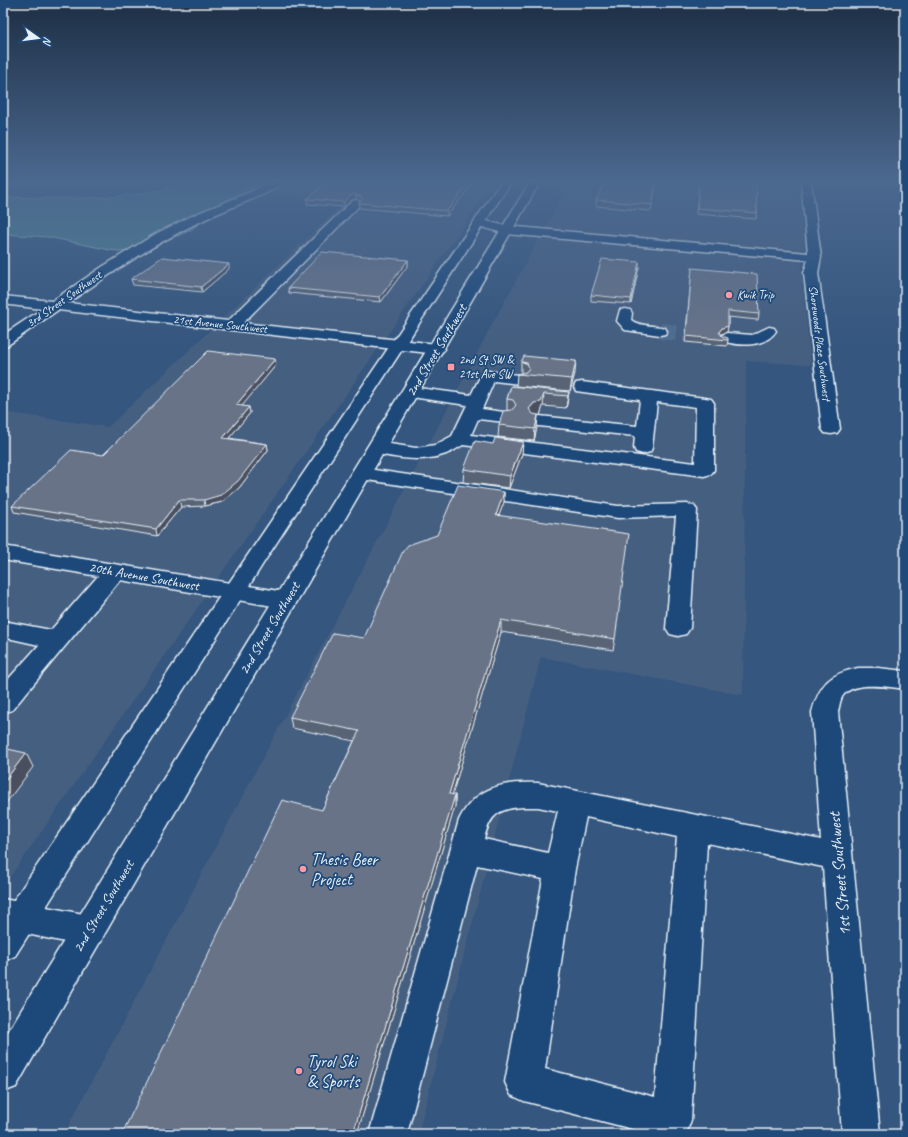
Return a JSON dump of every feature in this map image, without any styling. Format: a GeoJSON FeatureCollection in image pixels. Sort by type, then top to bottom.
{"type":"FeatureCollection","features":[{"type":"Feature","properties":{"kind":"street","name":"3rd Street Southwest"},"geometry":{"type":"LineString","coordinates":[[3,342],[107,270],[163,235]]}},
{"type":"Feature","properties":{"kind":"street"},"geometry":{"type":"LineString","coordinates":[[231,326],[323,235]]}},
{"type":"Feature","properties":{"kind":"street"},"geometry":{"type":"LineString","coordinates":[[3,944],[12,916],[234,591],[471,235]]}},
{"type":"Feature","properties":{"kind":"street","name":"2nd Street Southwest"},"geometry":{"type":"LineString","coordinates":[[3,1074],[285,600],[437,349],[503,235]]}},
{"type":"Feature","properties":{"kind":"street"},"geometry":{"type":"LineString","coordinates":[[613,235],[815,252]]}},
{"type":"Feature","properties":{"kind":"street","name":"Shorewoods Place Southwest"},"geometry":{"type":"LineString","coordinates":[[813,235],[815,252],[811,274],[831,429]]}},
{"type":"Feature","properties":{"kind":"street","name":"21st Avenue Southwest"},"geometry":{"type":"LineString","coordinates":[[3,300],[437,349]]}},
{"type":"Feature","properties":{"kind":"street"},"geometry":{"type":"LineString","coordinates":[[625,313],[624,321],[630,327],[660,331]]}},
{"type":"Feature","properties":{"kind":"street"},"geometry":{"type":"LineString","coordinates":[[727,338],[755,340],[769,331]]}},
{"type":"Feature","properties":{"kind":"street"},"geometry":{"type":"LineString","coordinates":[[460,439],[480,394],[519,379]]}},
{"type":"Feature","properties":{"kind":"street"},"geometry":{"type":"LineString","coordinates":[[582,387],[600,389],[649,401]]}},
{"type":"Feature","properties":{"kind":"street"},"geometry":{"type":"LineString","coordinates":[[411,392],[480,394],[530,393]]}},
{"type":"Feature","properties":{"kind":"street"},"geometry":{"type":"LineString","coordinates":[[480,394],[505,417]]}},
{"type":"Feature","properties":{"kind":"street"},"geometry":{"type":"LineString","coordinates":[[377,448],[416,454],[440,450],[460,439],[704,470],[705,403],[569,398]]}},
{"type":"Feature","properties":{"kind":"street"},"geometry":{"type":"LineString","coordinates":[[642,463],[649,401]]}},
{"type":"Feature","properties":{"kind":"street"},"geometry":{"type":"LineString","coordinates":[[539,421],[645,432]]}},
{"type":"Feature","properties":{"kind":"street"},"geometry":{"type":"LineString","coordinates":[[361,474],[618,512],[687,510],[678,628]]}},
{"type":"Feature","properties":{"kind":"street","name":"20th Avenue Southwest"},"geometry":{"type":"LineString","coordinates":[[3,553],[285,600]]}},
{"type":"Feature","properties":{"kind":"street"},"geometry":{"type":"LineString","coordinates":[[3,703],[115,571]]}},
{"type":"Feature","properties":{"kind":"street"},"geometry":{"type":"LineString","coordinates":[[3,629],[57,640]]}},
{"type":"Feature","properties":{"kind":"street","name":"1st Street Southwest"},"geometry":{"type":"LineString","coordinates":[[861,1134],[825,712],[829,698],[835,688],[847,680],[874,677],[905,680]]}},
{"type":"Feature","properties":{"kind":"street"},"geometry":{"type":"LineString","coordinates":[[388,1134],[474,820],[484,807],[500,798],[520,794],[538,795],[838,857]]}},
{"type":"Feature","properties":{"kind":"street"},"geometry":{"type":"LineString","coordinates":[[574,803],[560,869],[524,1082],[672,1120],[693,827]]}},
{"type":"Feature","properties":{"kind":"street"},"geometry":{"type":"LineString","coordinates":[[466,849],[560,869]]}},
{"type":"Feature","properties":{"kind":"street"},"geometry":{"type":"LineString","coordinates":[[12,916],[89,931]]}},
{"type":"Feature","properties":{"kind":"shaded area"},"geometry":{"type":"Polygon","coordinates":[[[310,235],[457,235],[3,887],[3,412],[108,427],[310,235]]]}},
{"type":"Feature","properties":{"kind":"shaded area"},"geometry":{"type":"Polygon","coordinates":[[[541,235],[804,235],[805,242],[801,270],[811,365],[746,361],[743,695],[541,657],[418,1134],[64,1134],[488,332],[541,235]]]}},
{"type":"Feature","properties":{"kind":"green space"},"geometry":{"type":"Polygon","coordinates":[[[19,235],[179,235],[146,249],[125,252],[48,237],[19,235]]]}},
{"type":"Feature","properties":{"kind":"building"},"geometry":{"type":"Polygon","coordinates":[[[322,252],[408,260],[380,297],[288,288],[322,252]]]}},
{"type":"Feature","properties":{"kind":"building"},"geometry":{"type":"Polygon","coordinates":[[[162,257],[229,264],[201,287],[131,279],[162,257]]]}},
{"type":"Feature","properties":{"kind":"building"},"geometry":{"type":"Polygon","coordinates":[[[602,259],[639,262],[631,299],[591,295],[602,259]]]}},
{"type":"Feature","properties":{"kind":"building"},"geometry":{"type":"Polygon","coordinates":[[[692,268],[757,274],[759,314],[728,311],[728,326],[722,328],[719,332],[722,336],[728,338],[728,340],[686,336],[692,268]]]}},
{"type":"Feature","properties":{"kind":"building"},"geometry":{"type":"Polygon","coordinates":[[[208,351],[275,359],[236,405],[249,407],[223,438],[267,444],[238,481],[221,495],[204,500],[179,500],[156,529],[12,506],[71,450],[103,455],[208,351]]]}},
{"type":"Feature","properties":{"kind":"building"},"geometry":{"type":"Polygon","coordinates":[[[524,356],[576,361],[572,379],[517,374],[526,372],[529,368],[527,363],[521,362],[524,356]]]}},
{"type":"Feature","properties":{"kind":"building"},"geometry":{"type":"Polygon","coordinates":[[[511,386],[569,392],[568,396],[544,394],[541,402],[534,403],[529,409],[533,414],[538,415],[535,429],[499,425],[503,411],[512,410],[516,405],[513,400],[507,399],[511,386]]]}},
{"type":"Feature","properties":{"kind":"building"},"geometry":{"type":"Polygon","coordinates":[[[495,438],[523,442],[510,476],[464,469],[475,441],[493,444],[495,438]]]}},
{"type":"Feature","properties":{"kind":"building"},"geometry":{"type":"Polygon","coordinates":[[[458,485],[504,492],[496,515],[629,534],[615,639],[501,620],[449,794],[455,795],[353,1134],[122,1134],[282,800],[322,810],[359,731],[290,717],[333,633],[364,638],[403,551],[408,545],[437,535],[458,485]]]}},
{"type":"Feature","properties":{"kind":"building"},"geometry":{"type":"Polygon","coordinates":[[[3,748],[26,753],[3,783],[3,748]]]}},
{"type":"Feature","properties":{"kind":"tunnel"},"geometry":{"type":"LineString","coordinates":[[660,331],[716,337]]}},
{"type":"Feature","properties":{"kind":"place","name":"Kwik Trip"},"geometry":{"type":"Point","coordinates":[729,295]}},
{"type":"Feature","properties":{"kind":"place","name":"2nd St SW & 21st Ave SW"},"geometry":{"type":"Point","coordinates":[451,367]}},
{"type":"Feature","properties":{"kind":"place","name":"Thesis Beer Project"},"geometry":{"type":"Point","coordinates":[303,869]}},
{"type":"Feature","properties":{"kind":"place","name":"Tyrol Ski & Sports"},"geometry":{"type":"Point","coordinates":[299,1071]}}]}
